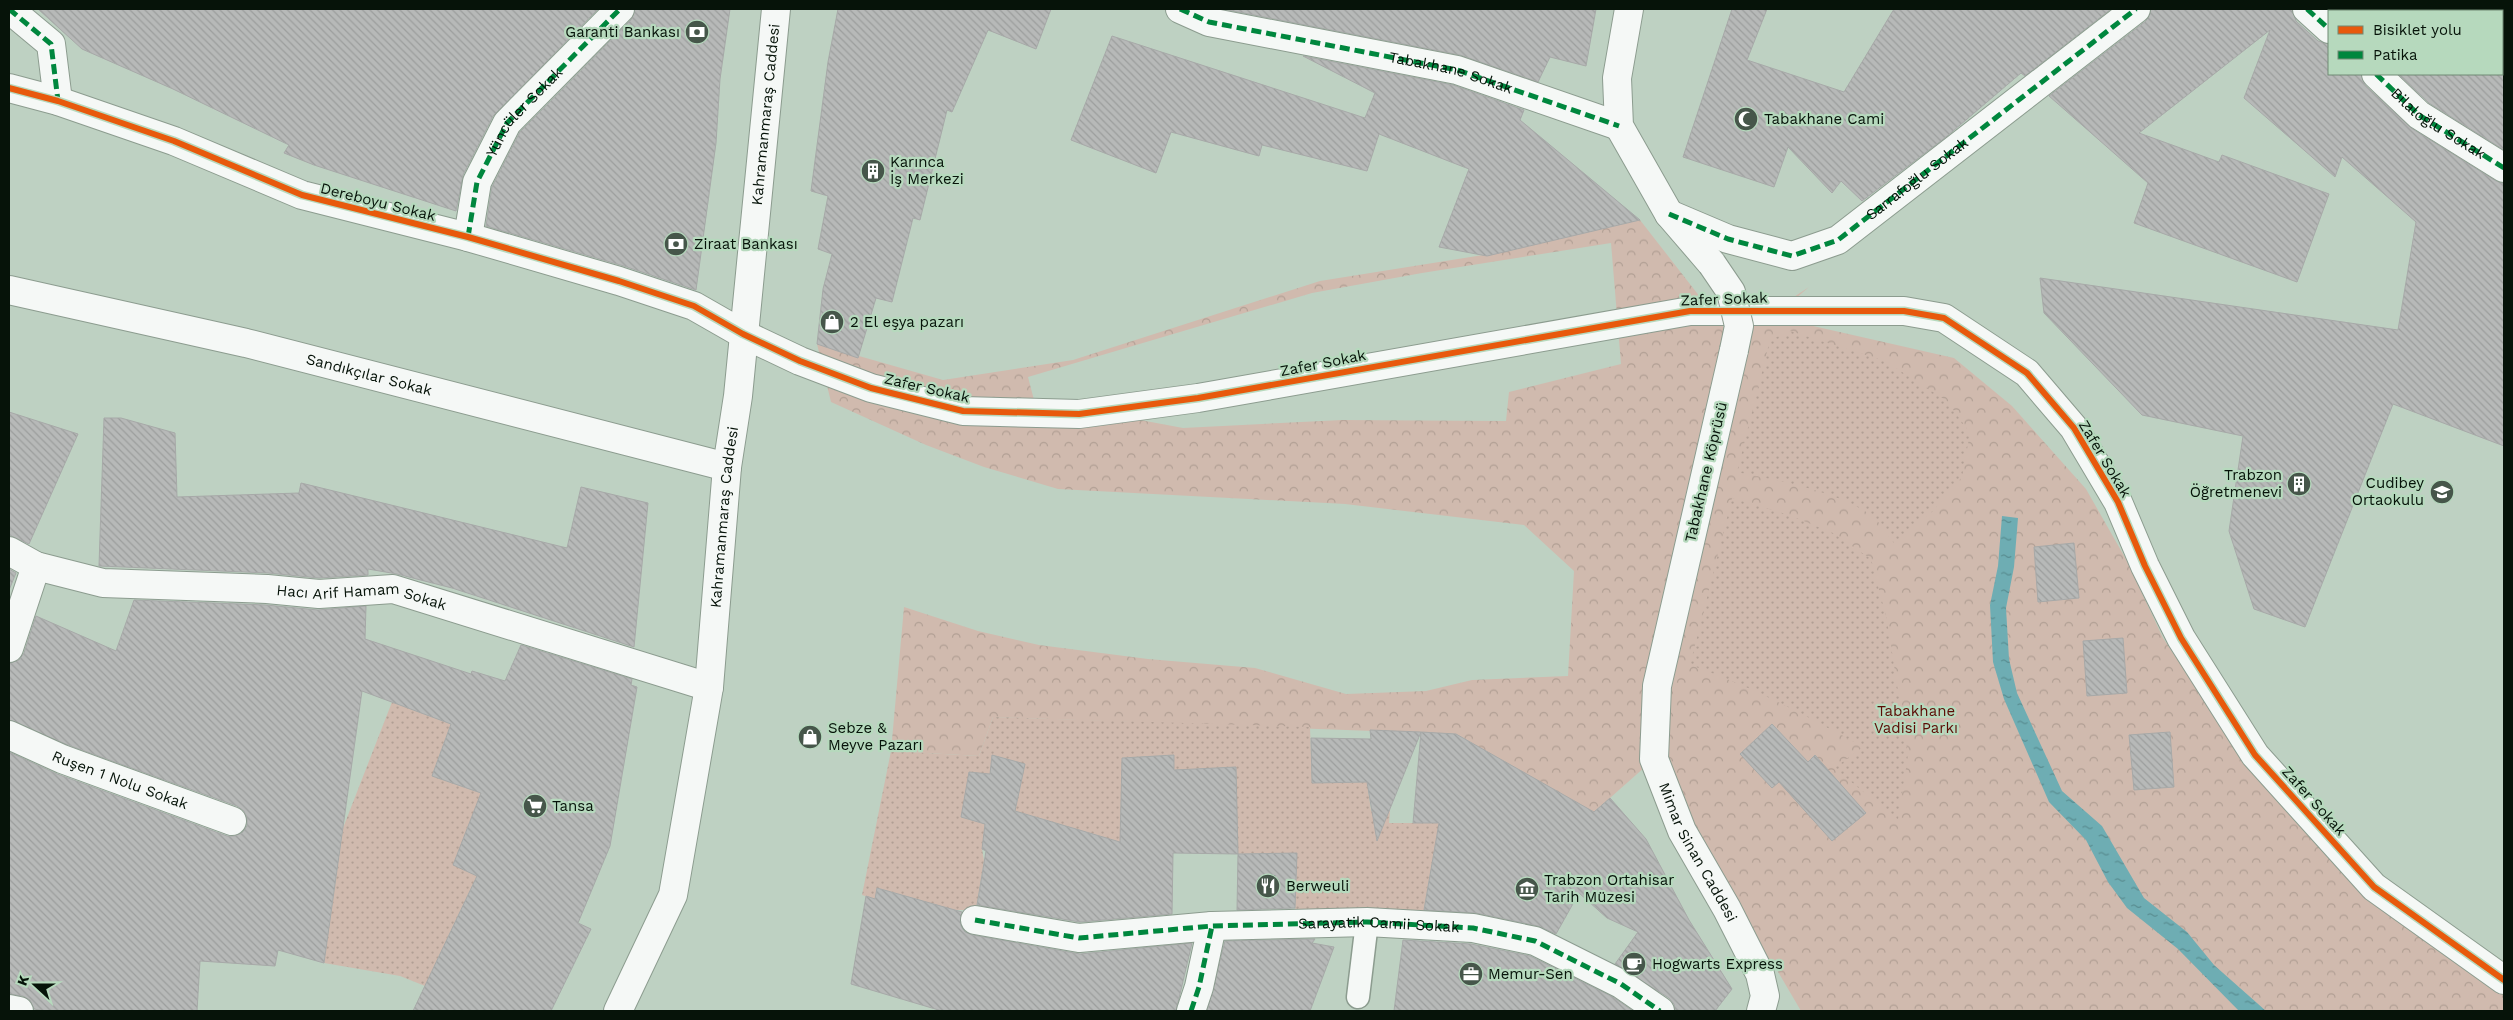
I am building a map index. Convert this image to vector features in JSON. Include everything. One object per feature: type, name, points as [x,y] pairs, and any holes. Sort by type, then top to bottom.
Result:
[{"type":"street","points":[[9,9],[52,44],[58,102]]},
{"type":"street","name":"Yüncüler Sokak","points":[[468,237],[477,182],[506,123],[620,9]]},
{"type":"street","name":"Kahramanmaraş Caddesi","points":[[618,1011],[673,895],[708,687],[727,467],[738,396],[776,9]]},
{"type":"street","name":"Tabakhane Sokak","points":[[1180,9],[1209,22],[1457,70],[1619,126]]},
{"type":"street","points":[[1629,9],[1617,78],[1619,126],[1669,214]]},
{"type":"street","name":"Sarrafoğlu Sokak","points":[[1669,214],[1728,239],[1792,256],[1838,240],[2136,9]]},
{"type":"street","points":[[2307,9],[2328,29]]},
{"type":"street","name":"Bilaloğlu Sokak","points":[[2377,75],[2419,115],[2504,168]]},
{"type":"street","name":"Dereboyu Sokak","points":[[9,88],[58,102],[174,141],[302,195],[468,237],[619,281],[694,306],[743,334]]},
{"type":"street","name":"Tabakhane Köprüsü","points":[[1657,686],[1739,326],[1731,292],[1706,257],[1669,214]]},
{"type":"street","name":"Sandıkçılar Sokak","points":[[9,290],[246,343],[727,467]]},
{"type":"street","name":"Zafer Sokak","points":[[743,334],[800,361],[871,388],[963,412],[1079,414],[1198,398],[1690,311],[1904,311],[1944,318],[2027,373],[2074,428],[2118,502],[2145,566],[2181,638],[2255,755],[2374,887],[2504,980]]},
{"type":"street","name":"Hacı Arif Hamam Sokak","points":[[9,551],[36,566],[103,583],[266,589],[319,594],[393,589],[708,687]]},
{"type":"street","points":[[9,648],[36,566]]},
{"type":"street","name":"Mimar Sinan Caddesi","points":[[1657,686],[1654,759],[1682,831],[1727,909],[1760,974],[1765,996],[1761,1011]]},
{"type":"street","name":"Ruşen 1 Nolu Sokak","points":[[9,735],[62,759],[232,821]]},
{"type":"street","name":"Sarayatik Camii Sokak","points":[[975,920],[1079,938],[1212,926],[1367,922],[1473,928],[1535,941],[1621,984],[1660,1011]]},
{"type":"street","points":[[1192,1011],[1212,926]]},
{"type":"street","points":[[9,1009],[19,1011]]},
{"type":"lane","points":[[1358,997],[1367,922]]},
{"type":"green space","name":"Tabakhane Vadisi Parkı","points":[[1640,220],[1732,338],[1809,287],[1774,317],[1954,358],[2012,406],[2086,489],[2127,561],[2163,638],[2244,759],[2504,989],[2504,1011],[1801,1011],[1777,970],[1727,909],[1654,759],[1593,813],[1456,734],[993,717],[979,756],[891,751],[904,607],[978,631],[1039,645],[1148,659],[1255,668],[1346,694],[1426,691],[1472,680],[1568,676],[1574,571],[1524,525],[1345,504],[1058,489],[984,467],[926,445],[831,402],[817,344],[943,380],[1073,360],[1320,281],[1483,255]],"holes":[[[1611,243],[1621,364],[1509,392],[1506,421],[1342,420],[1183,428],[1034,400],[1028,377],[1312,293],[1422,273]]]},
{"type":"green space","points":[[1790,331],[1885,361],[1947,401],[1970,433],[1962,477],[1933,511],[1894,543],[1872,516],[1858,507],[1808,488],[1737,472],[1770,340]]},
{"type":"green space","points":[[1732,498],[1789,515],[1833,533],[1871,559],[1887,620],[1908,755],[1898,820],[1834,768],[1863,747],[1757,692],[1690,665]]},
{"type":"green space","points":[[392,702],[451,724],[432,776],[499,799],[454,864],[477,876],[425,986],[400,976],[324,963],[343,828]]},
{"type":"green space","points":[[993,717],[1310,727],[1312,783],[1369,782],[1371,811],[1390,811],[1389,823],[1418,823],[1418,810],[1479,831],[1434,852],[1423,915],[1295,913],[1297,853],[1238,854],[1236,767],[1174,770],[1174,755],[1122,758],[1121,888],[1079,830],[1015,811],[1025,764],[992,756],[990,774],[961,817],[985,824],[982,849],[984,861],[976,910],[936,910],[923,901],[877,888],[875,899],[862,895],[891,751],[979,756]]},
{"type":"water","points":[[2002,516],[2018,518],[2014,567],[2006,608],[2009,659],[2017,693],[2062,791],[2102,826],[2144,898],[2187,932],[2214,965],[2266,1011],[2239,1011],[2178,949],[2127,908],[2108,882],[2086,840],[2049,802],[2004,699],[1993,662],[1990,605],[1998,566]]},
{"type":"building","points":[[38,9],[598,9],[493,116],[463,175],[456,211],[314,165],[284,153],[289,145],[173,89],[82,49]]},
{"type":"building","points":[[635,9],[730,9],[720,79],[716,143],[696,290],[624,266],[486,226],[492,187],[520,132],[631,20]]},
{"type":"building","points":[[838,9],[1051,9],[1036,49],[988,30],[952,112],[947,110],[920,220],[913,218],[892,302],[876,298],[858,358],[817,344],[823,289],[832,254],[818,249],[828,196],[811,191],[828,62]]},
{"type":"building","points":[[1223,9],[1596,9],[1586,66],[1550,57],[1538,82],[1460,55]]},
{"type":"building","points":[[1732,9],[1767,9],[1747,60],[1844,92],[1894,9],[2111,9],[2025,76],[2021,73],[1946,137],[1862,201],[1841,181],[1832,193],[1788,147],[1774,187],[1683,157]]},
{"type":"building","points":[[2151,9],[2292,9],[2296,21],[2318,41],[2328,44],[2328,75],[2361,75],[2365,85],[2411,128],[2496,181],[2504,184],[2504,446],[2393,404],[2305,627],[2254,609],[2229,531],[2243,436],[2142,415],[2044,313],[2040,278],[2398,330],[2416,222],[2342,157],[2335,177],[2244,98],[2270,30],[2139,133],[2219,162],[2222,155],[2329,194],[2297,282],[2134,223],[2148,183],[2049,96],[2146,21]]},
{"type":"building","points":[[1112,36],[1365,118],[1375,93],[1303,56],[1453,85],[1524,110],[1520,120],[1640,220],[1487,256],[1439,247],[1469,169],[1379,134],[1367,171],[1262,145],[1259,156],[1171,132],[1156,173],[1071,140]]},
{"type":"building","points":[[2504,74],[2504,150],[2429,103],[2399,75]]},
{"type":"building","points":[[9,412],[78,434],[29,544],[9,535]]},
{"type":"building","points":[[104,418],[121,418],[175,433],[177,497],[299,493],[301,483],[567,548],[581,487],[648,503],[634,647],[452,588],[397,574],[368,569],[368,575],[319,578],[268,573],[99,566]]},
{"type":"building","points":[[2074,543],[2079,598],[2038,602],[2034,547]]},
{"type":"building","points":[[9,569],[16,573],[9,590]]},
{"type":"building","points":[[134,600],[266,605],[318,610],[366,606],[365,639],[471,674],[472,671],[505,681],[521,645],[632,679],[631,685],[637,687],[610,846],[578,923],[591,929],[551,1011],[413,1011],[477,876],[453,865],[481,793],[432,776],[451,724],[362,691],[324,963],[278,950],[275,966],[200,961],[197,1011],[45,1011],[34,1009],[30,1000],[23,996],[9,994],[9,752],[57,774],[227,836],[242,833],[247,826],[244,811],[237,806],[68,745],[9,720],[9,663],[19,660],[24,653],[36,616],[116,651]]},
{"type":"building","points":[[2123,638],[2127,693],[2087,696],[2083,641]]},
{"type":"building","points":[[1772,724],[1808,762],[1815,755],[1866,813],[1832,841],[1779,782],[1772,788],[1740,754]]},
{"type":"building","points":[[1370,730],[1421,732],[1377,841],[1367,782],[1312,783],[1311,738],[1371,739]]},
{"type":"building","points":[[1421,732],[1456,734],[1594,812],[1610,798],[1646,839],[1689,920],[1732,989],[1715,1011],[1675,1011],[1674,1004],[1669,998],[1615,964],[1638,932],[1607,918],[1579,893],[1556,934],[1538,926],[1476,913],[1424,910],[1439,823],[1413,823]]},
{"type":"building","points":[[2170,732],[2174,787],[2134,790],[2129,735]]},
{"type":"building","points":[[992,755],[1025,764],[1015,811],[1120,842],[1122,758],[1174,755],[1174,770],[1236,767],[1238,854],[1173,853],[1172,914],[1080,922],[977,905],[986,851],[982,849],[985,824],[961,817],[969,772],[990,774]]},
{"type":"building","points":[[1297,853],[1295,908],[1237,910],[1238,854]]},
{"type":"building","points":[[877,888],[962,912],[961,926],[965,932],[972,935],[1080,954],[1192,943],[1176,1011],[942,1011],[851,984],[866,896],[875,899]]},
{"type":"building","points":[[1315,939],[1312,943],[1334,947],[1310,1011],[1207,1011],[1225,941]]},
{"type":"building","points":[[1403,940],[1471,944],[1530,956],[1613,997],[1633,1011],[1394,1011]]},
{"type":"marked path","points":[[9,9],[51,44],[58,101]]},
{"type":"marked path","points":[[468,237],[477,182],[507,123],[620,9]]},
{"type":"marked path","points":[[1180,9],[1209,22],[1457,70],[1619,126]]},
{"type":"marked path","points":[[1669,214],[1728,239],[1792,256],[1838,240],[2136,9]]},
{"type":"marked path","points":[[2307,9],[2328,28]]},
{"type":"marked path","points":[[2377,75],[2419,115],[2504,168]]},
{"type":"marked path","points":[[975,920],[1079,938],[1212,926],[1367,922],[1473,928],[1535,941],[1621,984],[1660,1011]]},
{"type":"marked path","points":[[1191,1011],[1199,987],[1212,926]]},
{"type":"cycle path","points":[[9,88],[58,101],[174,141],[302,195],[468,237],[619,281],[694,306],[743,334],[800,361],[871,388],[963,411],[1079,414],[1198,398],[1690,311],[1904,311],[1944,318],[2027,373],[2074,428],[2118,502],[2145,566],[2181,638],[2255,755],[2374,887],[2504,980]]},
{"type":"place","name":"Garanti Bankası","points":[[697,32]]},
{"type":"place","name":"Tabakhane Cami","points":[[1746,119]]},
{"type":"place","name":"Karınca İş Merkezi","points":[[873,171]]},
{"type":"place","name":"Ziraat Bankası","points":[[676,244]]},
{"type":"place","name":"2 El eşya pazarı","points":[[832,322]]},
{"type":"place","name":"Trabzon Öğretmenevi","points":[[2299,484]]},
{"type":"place","name":"Cudibey Ortaokulu","points":[[2442,492]]},
{"type":"place","name":"Sebze & Meyve Pazarı","points":[[810,737]]},
{"type":"place","name":"Tansa","points":[[535,806]]},
{"type":"place","name":"Berweuli","points":[[1268,886]]},
{"type":"place","name":"Trabzon Ortahisar Tarih Müzesi","points":[[1527,889]]},
{"type":"place","name":"Hogwarts Express","points":[[1634,964]]},
{"type":"place","name":"Memur-Sen","points":[[1471,974]]}]
